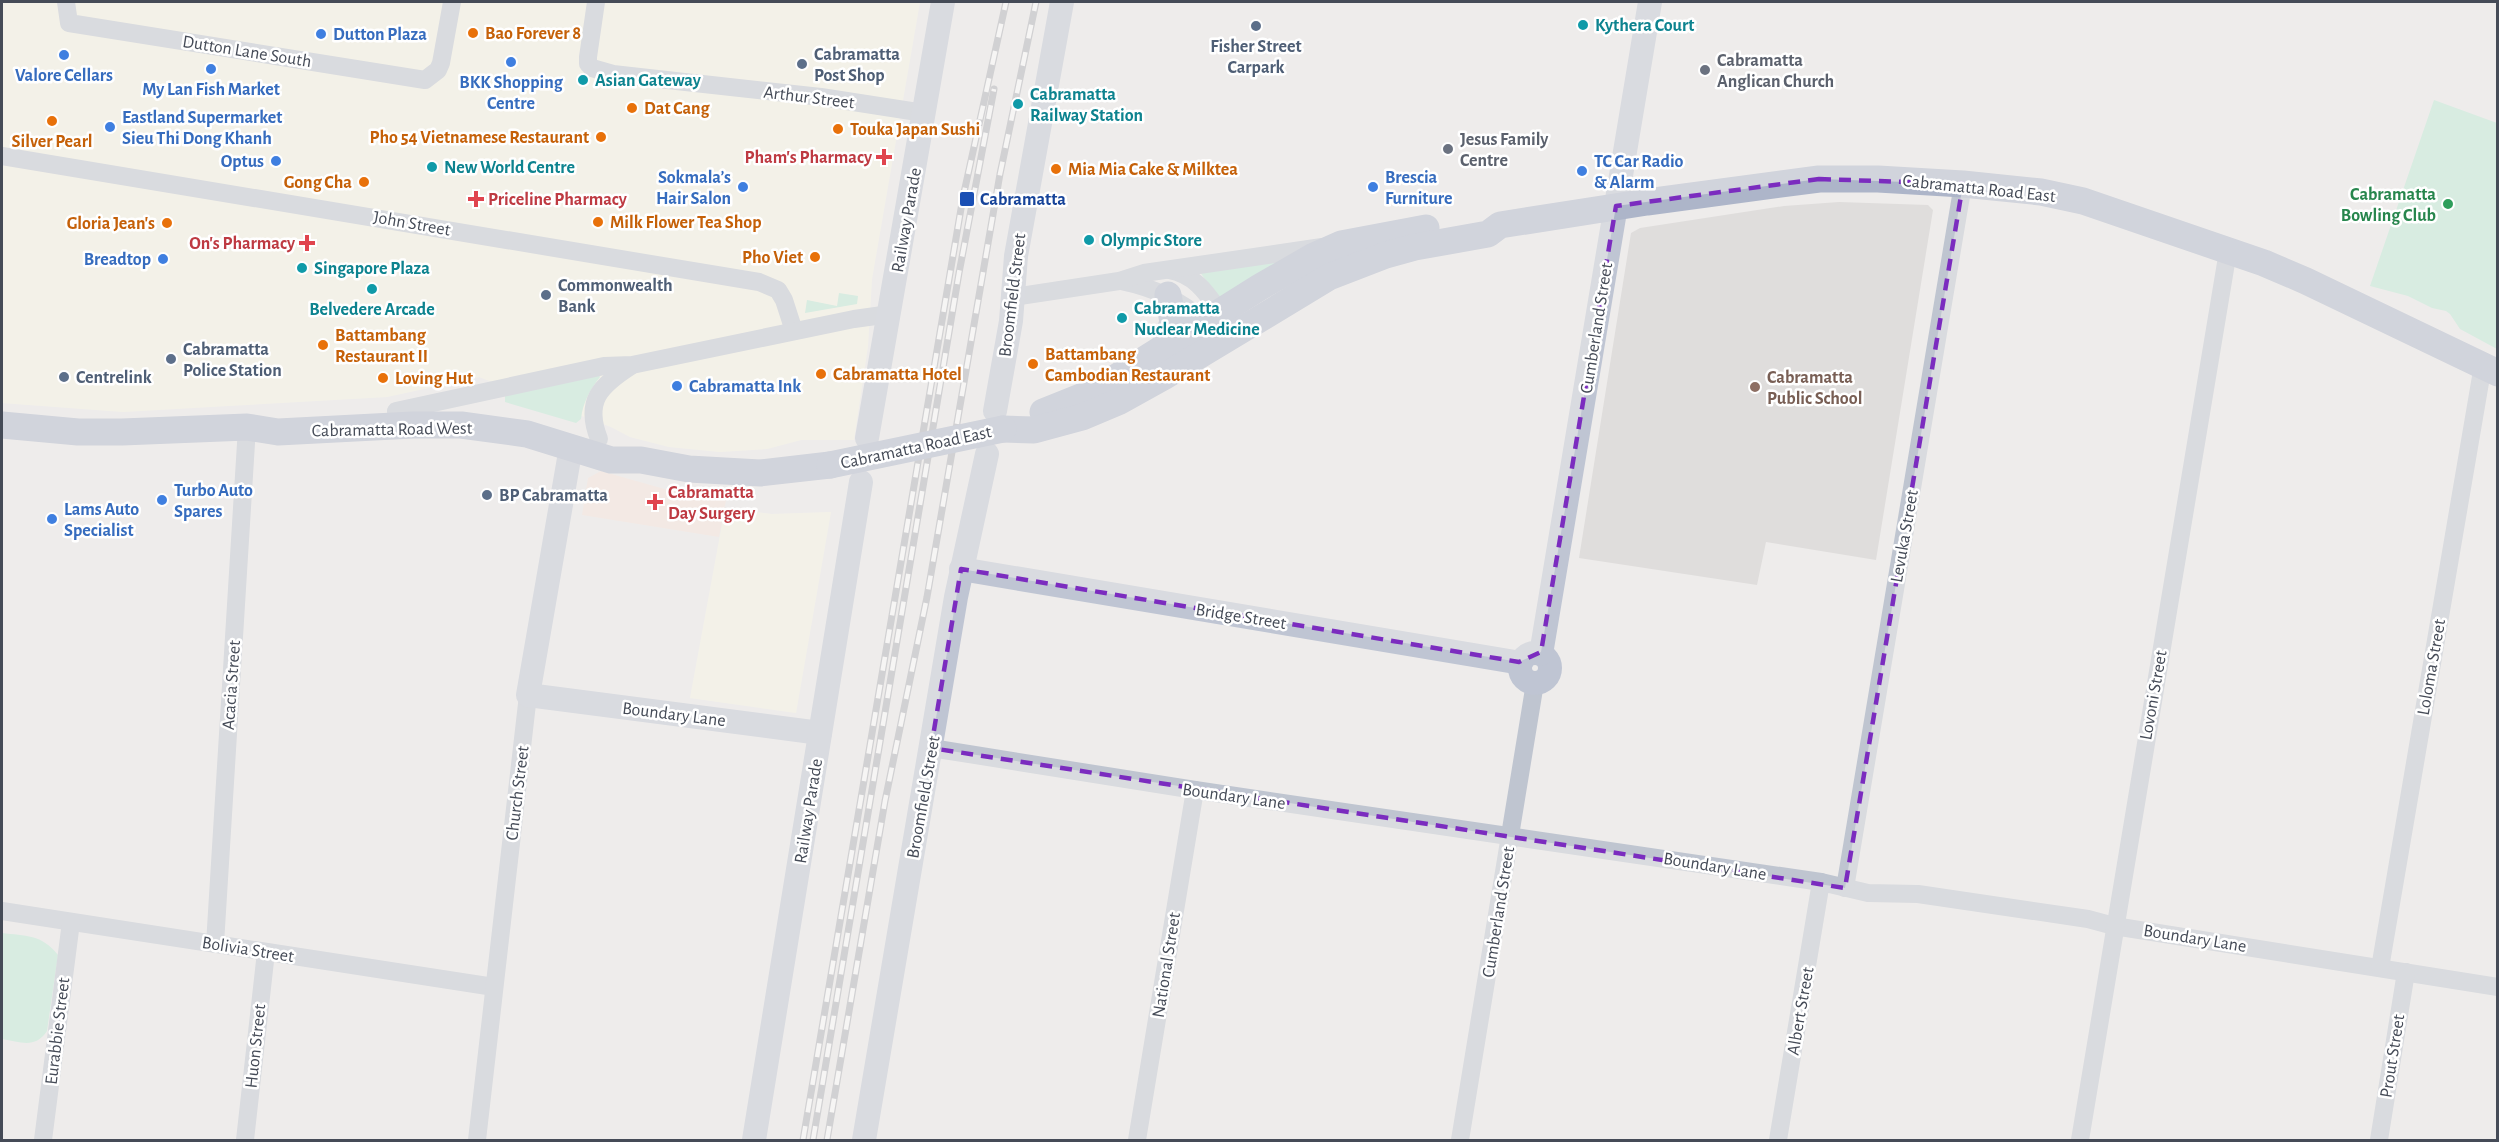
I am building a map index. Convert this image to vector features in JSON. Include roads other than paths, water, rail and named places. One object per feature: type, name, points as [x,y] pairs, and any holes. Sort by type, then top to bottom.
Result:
[{"type":"main road","name":"Cabramatta Road East","points":[[1033,423],[1060,406],[1093,392],[1164,347],[1219,327],[1349,268],[1415,247],[1488,234],[1500,225],[1616,206],[1819,179],[1878,178],[1963,184],[2041,192],[2083,201],[2228,251],[2306,281],[2490,369]]},
{"type":"main road","name":"Cabramatta Road East","points":[[830,465],[999,420],[1033,423],[1082,417],[1120,401],[1219,327],[1280,275],[1341,244],[1485,218],[1500,225]]},
{"type":"main road","points":[[1164,347],[1173,322],[1168,282]]},
{"type":"main road","name":"Cabramatta Road West","points":[[247,427],[274,418],[445,408],[484,410],[525,418],[599,439],[614,444],[641,460]]},
{"type":"main road","name":"Cabramatta Road West","points":[[2,425],[111,432],[247,427],[278,432],[413,425],[470,425],[527,434],[611,460],[641,460],[689,470],[760,473],[830,465]]},
{"type":"street","name":"Dutton Lane South","points":[[66,2],[69,23],[425,80],[438,70],[441,63],[452,2]]},
{"type":"street","name":"Arthur Street","points":[[596,2],[588,64],[592,68],[613,74],[821,97],[924,113]]},
{"type":"street","name":"Railway Parade","points":[[867,438],[943,2]]},
{"type":"street","name":"Broomfield Street","points":[[999,420],[1014,297],[1016,256],[1062,2]]},
{"type":"street","name":"Cumberland Street","points":[[1531,658],[1616,206],[1650,2]]},
{"type":"street","name":"John Street","points":[[2,156],[759,282],[778,290],[784,300],[794,331]]},
{"type":"street","name":"Levuka Street","points":[[1845,888],[1963,184]]},
{"type":"street","name":"Cabramatta Road East","points":[[1119,281],[1149,287],[1341,244]]},
{"type":"street","name":"Lovoni Street","points":[[2080,1140],[2228,251]]},
{"type":"street","name":"Cabramatta Road East","points":[[1168,282],[1182,272],[1193,279],[1205,291],[1219,327]]},
{"type":"street","name":"Cabramatta Road East","points":[[1014,297],[1119,281],[1144,273],[1168,282],[1219,327]]},
{"type":"street","name":"Cabramatta Road West","points":[[396,411],[604,366],[632,365],[854,319],[890,314]]},
{"type":"street","name":"Cabramatta Road West","points":[[599,439],[592,418],[597,396],[609,380],[632,365]]},
{"type":"street","name":"Loloma Street","points":[[2380,968],[2490,369]]},
{"type":"street","name":"Acacia Street","points":[[214,944],[247,427]]},
{"type":"street","name":"Church Street","points":[[477,1140],[528,695],[571,447]]},
{"type":"street","name":"Broomfield Street","points":[[864,1140],[962,569],[987,454]]},
{"type":"street","name":"Railway Parade","points":[[754,1140],[861,482]]},
{"type":"street","name":"Bridge Street","points":[[962,569],[1531,658]]},
{"type":"street","points":[[1531,658],[1522,676],[1535,683]]},
{"type":"street","name":"Cumberland Street","points":[[1460,1140],[1535,683]]},
{"type":"street","name":"Boundary Lane","points":[[528,695],[820,733]]},
{"type":"street","name":"Boundary Lane","points":[[931,748],[1195,790],[1821,882],[1868,893],[1918,894],[2088,919],[2114,926],[2498,987]]},
{"type":"street","name":"National Street","points":[[1137,1140],[1195,790]]},
{"type":"street","name":"Albert Street","points":[[1778,1140],[1821,882]]},
{"type":"street","name":"Bolivia Street","points":[[2,911],[494,987]]},
{"type":"street","name":"Eurabbie Street","points":[[43,1140],[71,922]]},
{"type":"street","name":"Huon Street","points":[[245,1140],[266,952]]},
{"type":"street","name":"Prout Street","points":[[2379,1140],[2406,972]]},
{"type":"railway","points":[[803,1140],[963,197],[1006,2]]},
{"type":"railway","points":[[827,1140],[885,801],[927,597],[1000,174],[1036,2]]},
{"type":"railway","points":[[813,1140],[959,273],[994,89]]},
{"type":"place","name":"Kythera Court","points":[[1583,25]]},
{"type":"place","name":"Fisher Street Carpark","points":[[1256,26]]},
{"type":"place","name":"Bao Forever 8","points":[[473,33]]},
{"type":"place","name":"Dutton Plaza","points":[[321,34]]},
{"type":"place","name":"Valore Cellars","points":[[64,55]]},
{"type":"place","name":"BKK Shopping Centre","points":[[511,62]]},
{"type":"place","name":"Cabramatta Post Shop","points":[[802,64]]},
{"type":"place","name":"My Lan Fish Market","points":[[211,69]]},
{"type":"place","name":"Cabramatta Anglican Church","points":[[1705,70]]},
{"type":"place","name":"Asian Gateway","points":[[583,80]]},
{"type":"place","name":"Cabramatta Railway Station","points":[[1018,104]]},
{"type":"place","name":"Dat Cang","points":[[632,108]]},
{"type":"place","name":"Silver Pearl","points":[[52,121]]},
{"type":"place","name":"Eastland Supermarket Sieu Thi Dong Khanh","points":[[110,127]]},
{"type":"place","name":"Touka Japan Sushi","points":[[838,129]]},
{"type":"place","name":"Pho 54 Vietnamese Restaurant","points":[[601,137]]},
{"type":"place","name":"Jesus Family Centre","points":[[1448,149]]},
{"type":"place","name":"Pham's Pharmacy","points":[[884,157]]},
{"type":"place","name":"Optus","points":[[276,161]]},
{"type":"place","name":"New World Centre","points":[[432,167]]},
{"type":"place","name":"Mia Mia Cake & Milktea","points":[[1056,169]]},
{"type":"place","name":"TC Car Radio & Alarm","points":[[1582,171]]},
{"type":"place","name":"Gong Cha","points":[[364,182]]},
{"type":"place","name":"Sokmala’s Hair Salon","points":[[743,187]]},
{"type":"place","name":"Brescia Furniture","points":[[1373,187]]},
{"type":"place","name":"Priceline Pharmacy","points":[[476,199]]},
{"type":"place","name":"Cabramatta","points":[[967,199]]},
{"type":"place","name":"Cabramatta Bowling Club","points":[[2448,204]]},
{"type":"place","name":"Milk Flower Tea Shop","points":[[598,222]]},
{"type":"place","name":"Gloria Jean's","points":[[167,223]]},
{"type":"place","name":"Olympic Store","points":[[1089,240]]},
{"type":"place","name":"On's Pharmacy","points":[[307,243]]},
{"type":"place","name":"Pho Viet","points":[[815,257]]},
{"type":"place","name":"Breadtop","points":[[163,259]]},
{"type":"place","name":"Singapore Plaza","points":[[302,268]]},
{"type":"place","name":"Belvedere Arcade","points":[[372,289]]},
{"type":"place","name":"Commonwealth Bank","points":[[546,295]]},
{"type":"place","name":"Cabramatta Nuclear Medicine","points":[[1122,318]]},
{"type":"place","name":"Battambang Restaurant II","points":[[323,345]]},
{"type":"place","name":"Cabramatta Police Station","points":[[171,359]]},
{"type":"place","name":"Battambang Cambodian Restaurant","points":[[1033,364]]},
{"type":"place","name":"Cabramatta Hotel","points":[[821,374]]},
{"type":"place","name":"Centrelink","points":[[64,377]]},
{"type":"place","name":"Loving Hut","points":[[383,378]]},
{"type":"place","name":"Cabramatta Ink","points":[[677,386]]},
{"type":"place","name":"Cabramatta Public School","points":[[1755,387]]},
{"type":"place","name":"BP Cabramatta","points":[[487,495]]},
{"type":"place","name":"Turbo Auto Spares","points":[[162,500]]},
{"type":"place","name":"Cabramatta Day Surgery","points":[[655,502]]},
{"type":"place","name":"Lams Auto Specialist","points":[[52,519]]}]
